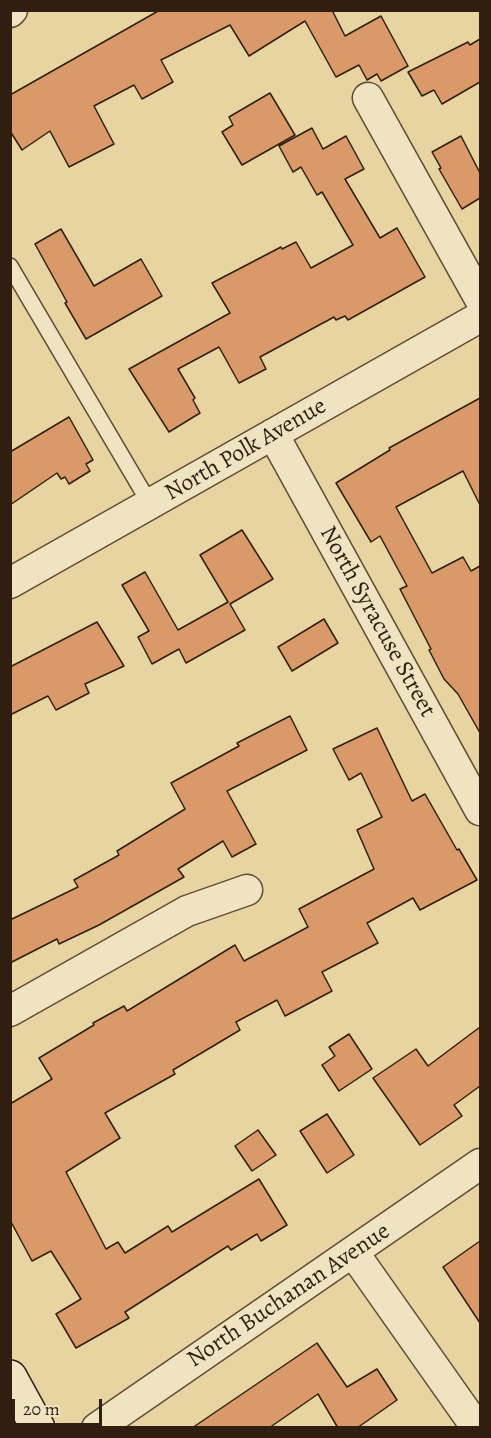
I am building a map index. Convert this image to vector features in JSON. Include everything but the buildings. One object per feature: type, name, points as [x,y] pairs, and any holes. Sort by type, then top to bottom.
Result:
[{"type":"main road","points":[[10,1377],[38,1428]]},
{"type":"street","points":[[368,98],[480,299]]},
{"type":"street","name":"North Polk Avenue","points":[[10,583],[480,317]]},
{"type":"street","name":"North Syracuse Street","points":[[273,434],[480,810]]},
{"type":"street","points":[[10,1011],[188,911],[247,890]]},
{"type":"street","name":"North Buchanan Avenue","points":[[97,1428],[480,1164]]},
{"type":"street","points":[[353,1252],[477,1428]]},
{"type":"lane","points":[[10,266],[150,504]]}]
